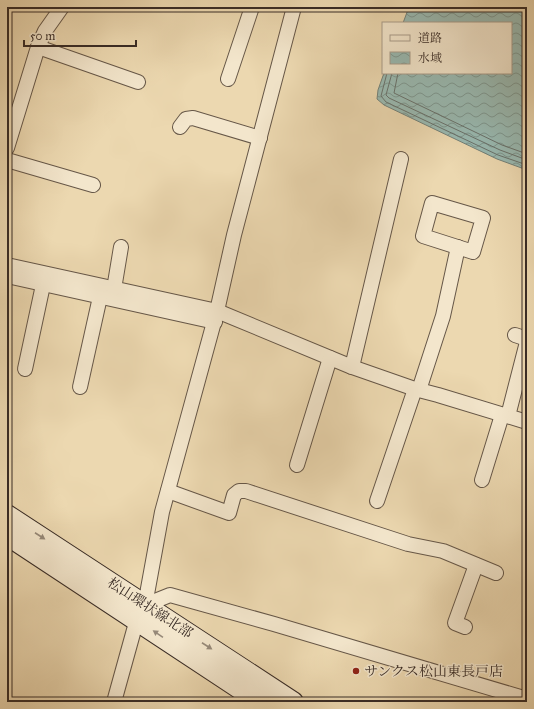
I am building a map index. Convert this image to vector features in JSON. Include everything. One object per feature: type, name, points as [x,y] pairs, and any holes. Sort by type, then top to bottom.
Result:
[{"type":"street","points":[[7,148],[38,47],[45,31],[62,7]]},
{"type":"street","points":[[228,79],[252,7]]},
{"type":"street","points":[[114,702],[141,612],[162,512],[216,317],[234,235],[294,7]]},
{"type":"street","points":[[38,47],[138,82]]},
{"type":"street","points":[[180,126],[186,119],[193,118],[260,138]]},
{"type":"street","points":[[352,367],[401,159]]},
{"type":"street","points":[[7,160],[93,185]]},
{"type":"street","points":[[114,289],[121,247]]},
{"type":"street","points":[[377,501],[443,316],[458,247]]},
{"type":"street","points":[[7,265],[114,289],[216,317],[417,390],[527,422]]},
{"type":"street","points":[[7,276],[100,297],[216,317]]},
{"type":"street","points":[[25,369],[43,285]]},
{"type":"street","points":[[80,387],[100,297]]},
{"type":"street","points":[[482,480],[505,415],[523,339]]},
{"type":"street","points":[[297,465],[330,358]]},
{"type":"street","points":[[168,492],[229,513],[234,495],[239,491],[246,491],[408,544],[443,551],[496,573]]},
{"type":"street","name":"松山環状線北部","points":[[7,515],[141,612],[260,702]]},
{"type":"street","name":"松山環状線北部","points":[[7,535],[141,612],[292,702]]},
{"type":"street","points":[[465,627],[455,622],[476,565]]},
{"type":"street","points":[[141,612],[170,595],[274,624],[527,700]]},
{"type":"water","points":[[409,7],[527,7],[527,170],[497,159],[384,105],[377,99],[378,90],[384,74],[512,74],[512,22],[403,22]]},
{"type":"place","name":"サンクス松山東長戸店","points":[[356,671]]}]
